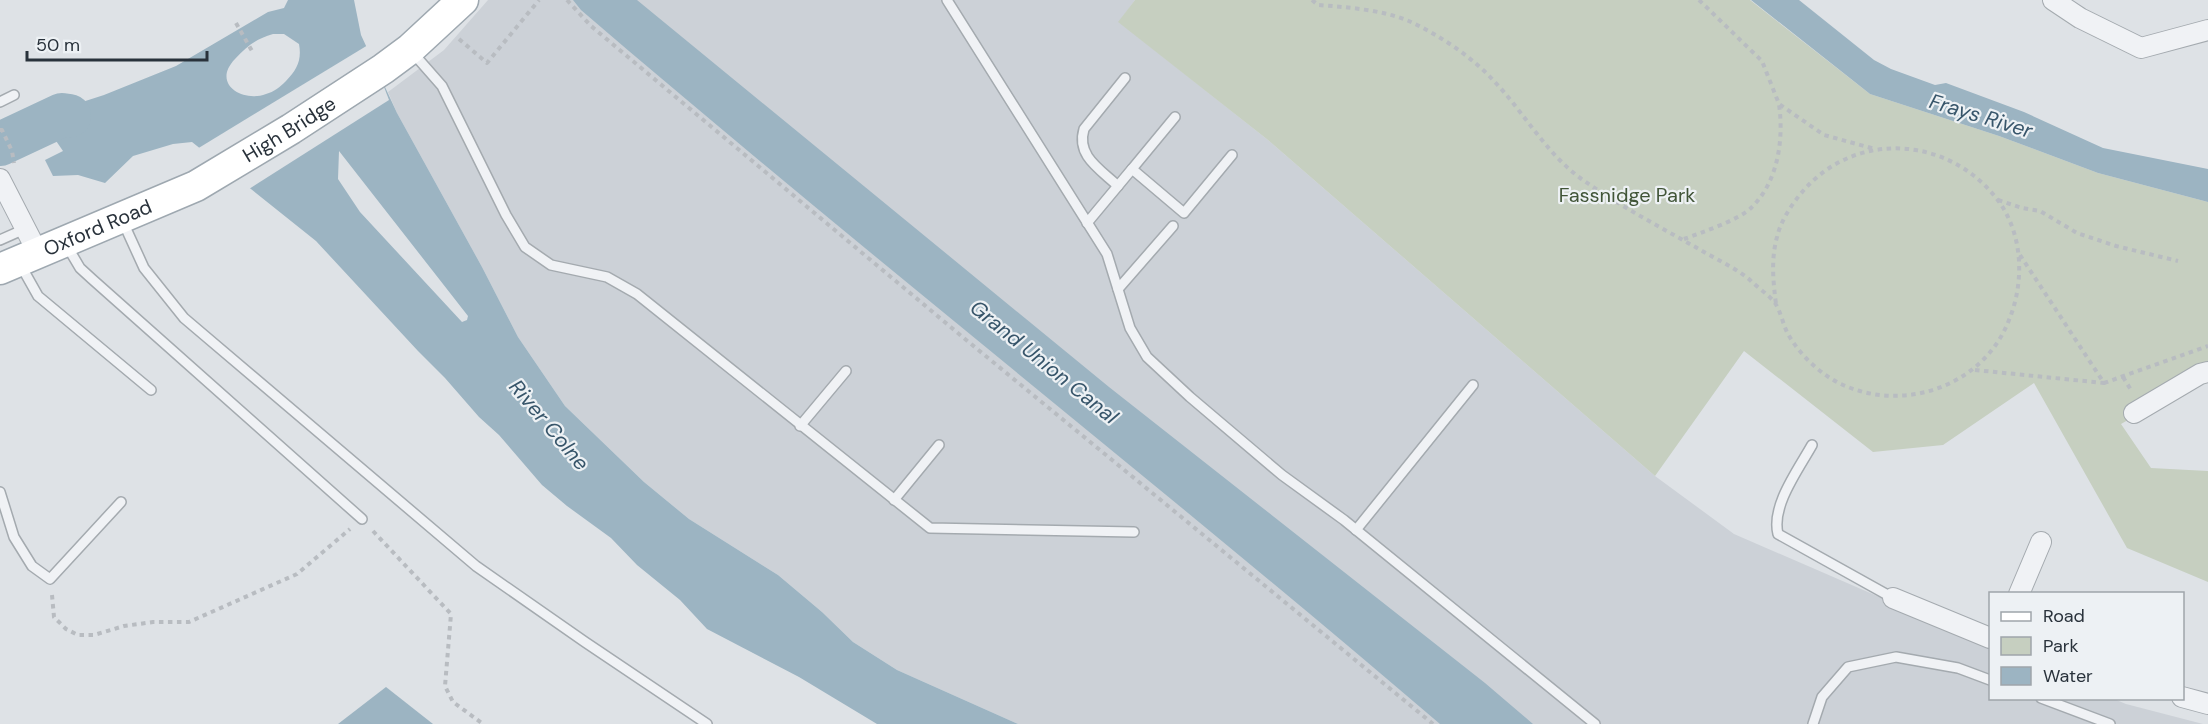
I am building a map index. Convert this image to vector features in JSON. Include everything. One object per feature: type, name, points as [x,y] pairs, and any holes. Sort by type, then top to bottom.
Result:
[{"type":"main road","points":[[410,49],[463,0]]},
{"type":"main road","name":"High Bridge","points":[[196,186],[291,129],[410,49]]},
{"type":"main road","name":"Oxford Road","points":[[25,249],[121,217],[196,186]]},
{"type":"street","points":[[2053,0],[2080,18],[2141,48],[2208,30]]},
{"type":"street","points":[[0,180],[25,249]]},
{"type":"street","points":[[2134,413],[2200,374],[2208,372]]},
{"type":"street","points":[[2020,592],[2041,542]]},
{"type":"street","points":[[1893,598],[1989,638]]},
{"type":"street","points":[[2184,698],[2208,704]]},
{"type":"lane","points":[[947,0],[1107,254],[1130,328],[1147,357],[1190,397],[1282,475],[1356,530],[1595,724]]},
{"type":"lane","points":[[410,49],[442,86],[506,215],[525,247],[551,265],[607,277],[637,294],[930,528],[1134,532]]},
{"type":"lane","points":[[1118,186],[1087,158],[1082,149],[1081,139],[1084,129],[1125,78]]},
{"type":"lane","points":[[0,102],[14,95]]},
{"type":"lane","points":[[1087,223],[1175,117]]},
{"type":"lane","points":[[1132,169],[1184,213],[1232,155]]},
{"type":"lane","points":[[121,217],[144,268],[184,318],[476,566],[707,724]]},
{"type":"lane","points":[[1118,289],[1173,226]]},
{"type":"lane","points":[[25,249],[39,296],[151,390]]},
{"type":"lane","points":[[25,249],[80,268],[362,519]]},
{"type":"lane","points":[[800,426],[846,371]]},
{"type":"lane","points":[[1356,530],[1473,385]]},
{"type":"lane","points":[[894,500],[939,445]]},
{"type":"lane","points":[[1812,445],[1781,502],[1776,518],[1779,534],[1893,598]]},
{"type":"lane","points":[[0,492],[14,537],[32,566],[50,579],[121,502]]},
{"type":"lane","points":[[1813,724],[1822,697],[1848,667],[1896,657],[1958,668],[1989,680]]},
{"type":"lane","points":[[2044,700],[2110,724]]},
{"type":"path","points":[[440,23],[487,63],[539,0]]},
{"type":"path","points":[[567,0],[591,26],[779,185],[1433,724]]},
{"type":"path","points":[[1312,0],[1318,5],[1368,11],[1409,21],[1469,57],[1494,81],[1535,134],[1580,178],[1745,276],[1776,304]]},
{"type":"path","points":[[1683,240],[1750,209],[1772,180],[1779,148],[1781,117],[1779,104],[1762,61],[1699,0]]},
{"type":"path","points":[[236,23],[252,51]]},
{"type":"path","points":[[1779,104],[1824,135],[1875,149]]},
{"type":"path","points":[[1,130],[12,151]]},
{"type":"path","points":[[1910,148],[1944,157],[1973,174],[1998,200],[2012,225],[2020,255],[2018,297],[2002,337],[1974,370],[1944,388],[1910,396],[1874,395],[1840,384],[1811,364],[1789,336],[1776,304],[1772,270],[1777,236],[1791,204],[1814,178],[1842,160],[1875,149],[1910,148]]},
{"type":"path","points":[[1998,200],[2040,211],[2077,233],[2116,246],[2178,261]]},
{"type":"path","points":[[2020,255],[2104,383]]},
{"type":"path","points":[[1974,370],[2104,383],[2208,346]]},
{"type":"path","points":[[50,579],[54,617],[66,629],[78,635],[153,622],[189,622],[297,574],[362,519],[451,614],[445,686],[453,702],[483,724]]},
{"type":"shaded area","points":[[488,0],[1135,0],[1119,22],[1268,140],[1655,476],[1734,534],[1989,645],[1989,700],[2116,700],[2203,724],[1018,724],[897,670],[853,642],[778,575],[689,519],[644,482],[565,406],[518,337],[397,113],[388,92],[444,50]]},
{"type":"green space","name":"Fassnidge Park","points":[[1135,0],[1750,0],[1870,94],[1999,136],[2098,173],[2208,202],[2208,374],[2121,424],[2151,468],[2208,471],[2208,582],[2127,548],[2034,383],[1943,445],[1873,452],[1744,351],[1655,476],[1268,140],[1118,22]]},
{"type":"water","points":[[288,0],[354,0],[361,35],[397,113],[518,337],[565,406],[644,482],[689,519],[778,575],[853,642],[897,670],[1018,724],[877,724],[799,677],[707,629],[680,600],[637,565],[611,538],[542,485],[499,435],[479,417],[316,241],[192,142],[173,144],[133,156],[105,183],[78,175],[53,176],[45,160],[63,151],[52,135],[20,147],[9,125],[55,99],[76,104],[176,66],[268,12],[284,8]],"holes":[[[273,34],[284,34],[299,44],[299,60],[293,73],[279,87],[266,94],[248,96],[233,89],[226,76],[228,68],[244,50],[262,38]],[[339,151],[468,316],[467,320],[462,322],[360,212],[338,179]]]},
{"type":"water","name":"Grand Union Canal","points":[[573,0],[637,0],[1109,387],[1485,683],[1533,724],[1440,724],[688,101],[581,10]]},
{"type":"water","name":"Frays River","points":[[1751,0],[1799,0],[1874,60],[1891,69],[1935,85],[1946,83],[2024,112],[2103,148],[2208,169],[2208,202],[2098,173],[1999,136],[1870,94]]},
{"type":"water","points":[[386,687],[433,724],[338,724]]},
{"type":"pier","points":[[368,45],[389,100],[249,189],[197,149]]},
{"type":"waterway","name":"River Colne","points":[[0,144],[62,115],[69,116]]}]
